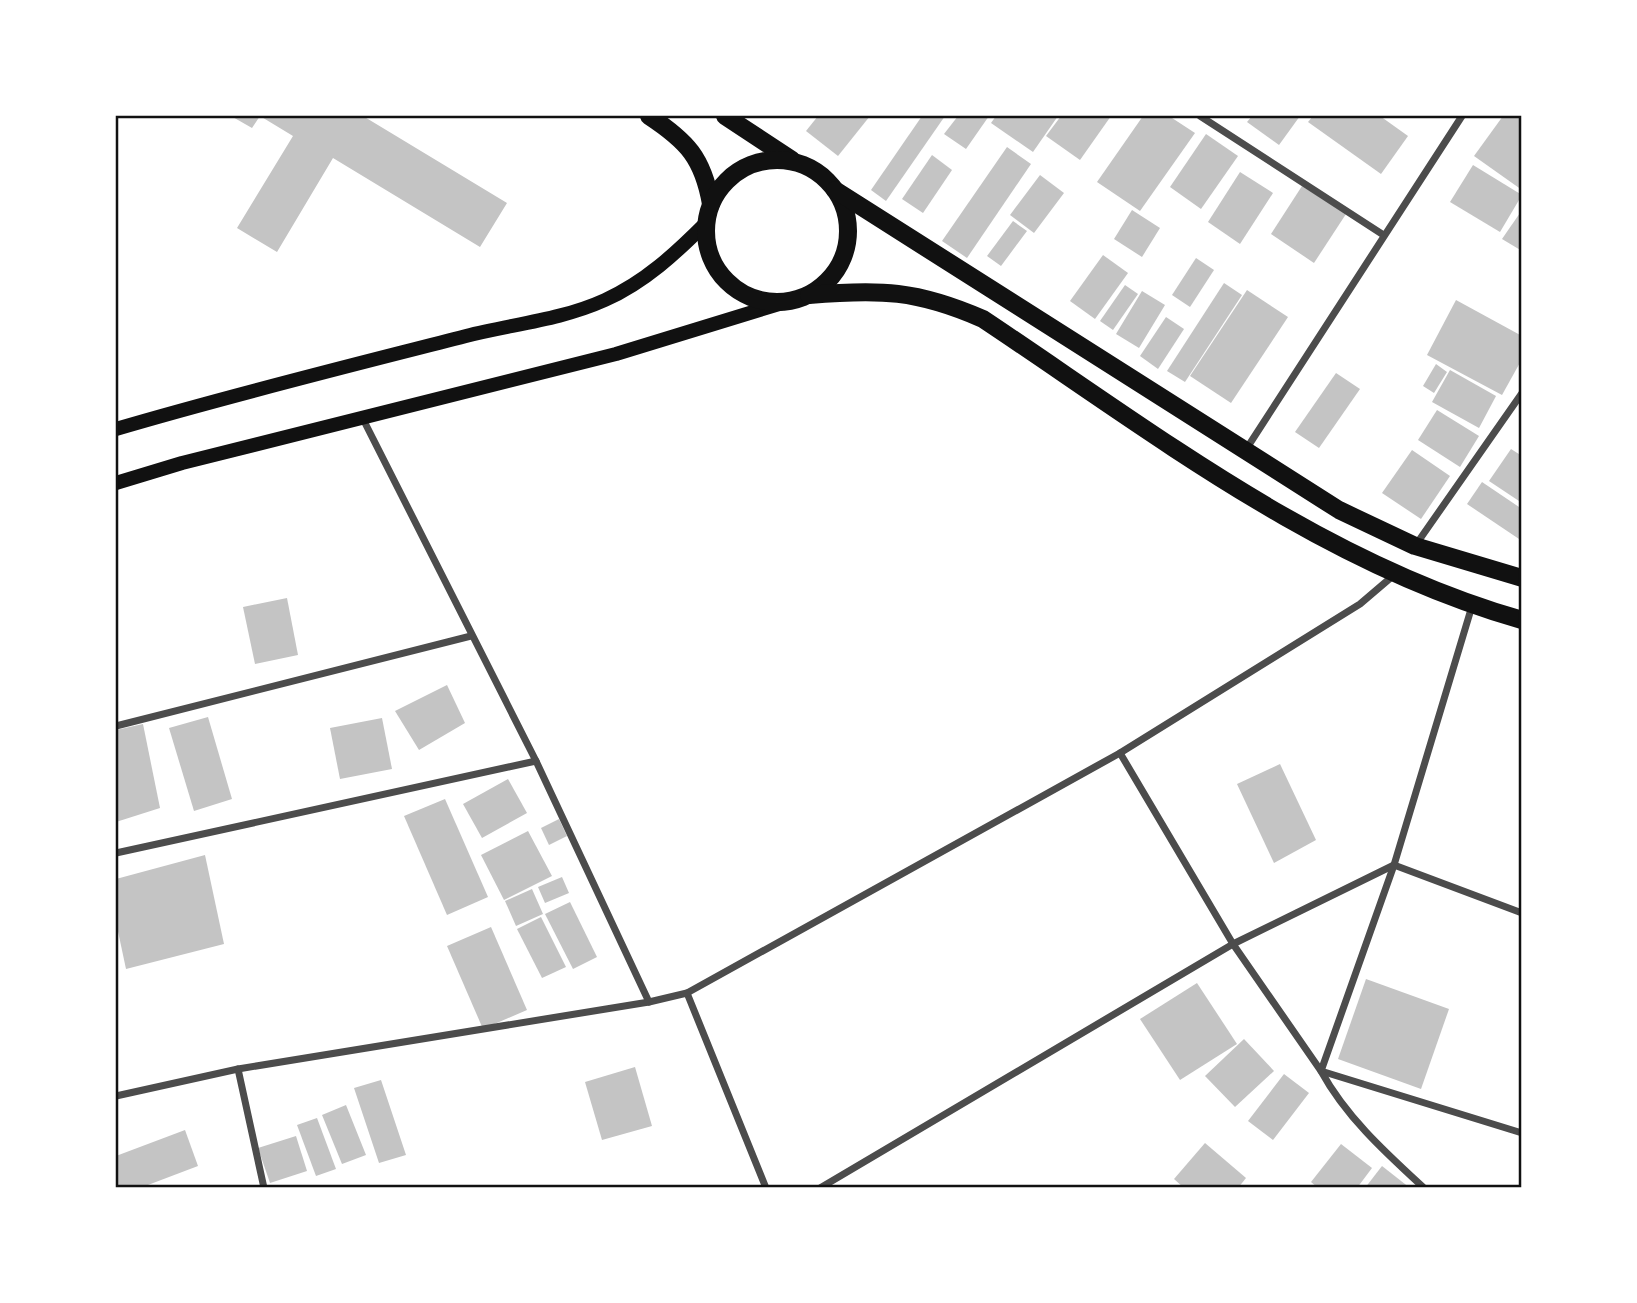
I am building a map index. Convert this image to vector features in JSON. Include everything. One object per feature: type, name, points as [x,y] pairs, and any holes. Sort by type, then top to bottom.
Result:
[{"type":"main road","points":[[649,116],[684,142],[699,160],[711,204]]},
{"type":"main road","points":[[725,116],[794,161],[824,177],[835,190],[846,212],[849,236],[843,260],[829,280],[809,295]]},
{"type":"main road","points":[[789,301],[767,302],[746,295],[728,282],[715,265],[707,244],[706,223],[711,204],[721,187],[735,173],[754,163],[774,159],[794,161]]},
{"type":"main road","points":[[835,190],[1339,510],[1415,546],[1521,578]]},
{"type":"main road","points":[[116,429],[464,336],[568,314],[607,299],[642,279],[670,259],[706,223]]},
{"type":"main road","points":[[116,483],[182,463],[616,354],[809,295],[900,291],[944,302],[983,319],[1225,480],[1328,543],[1394,575],[1472,606],[1521,620]]},
{"type":"street","points":[[1200,116],[1382,234]]},
{"type":"street","points":[[1244,451],[1382,234],[1462,116]]},
{"type":"street","points":[[1415,546],[1521,393]]},
{"type":"street","points":[[362,417],[536,761],[649,1002]]},
{"type":"street","points":[[116,1096],[238,1069],[649,1002],[687,993],[1120,753],[1360,604],[1394,575]]},
{"type":"street","points":[[1321,1071],[1394,865],[1472,606]]},
{"type":"street","points":[[116,726],[471,636]]},
{"type":"street","points":[[1120,753],[1233,944],[1329,1086],[1379,1147],[1424,1188]]},
{"type":"street","points":[[116,853],[536,761]]},
{"type":"street","points":[[820,1188],[1233,944],[1394,865],[1521,913]]},
{"type":"street","points":[[687,993],[766,1188]]},
{"type":"street","points":[[238,1069],[264,1188]]},
{"type":"street","points":[[1321,1071],[1521,1133]]},
{"type":"building","points":[[231,116],[260,116],[252,128]]},
{"type":"building","points":[[260,116],[363,116],[507,203],[480,247],[333,158],[277,252],[237,228],[293,136]]},
{"type":"building","points":[[818,116],[870,116],[838,156],[806,131]]},
{"type":"building","points":[[922,116],[945,116],[886,201],[871,190]]},
{"type":"building","points":[[958,116],[989,116],[966,149],[944,134]]},
{"type":"building","points":[[996,116],[1058,116],[1033,152],[991,123]]},
{"type":"building","points":[[1061,116],[1111,116],[1080,160],[1046,136]]},
{"type":"building","points":[[1143,116],[1169,116],[1195,133],[1140,211],[1097,182]]},
{"type":"building","points":[[1252,116],[1300,116],[1279,145],[1247,122]]},
{"type":"building","points":[[1313,116],[1380,116],[1408,136],[1381,174],[1308,122]]},
{"type":"building","points":[[1503,116],[1522,116],[1522,190],[1474,156]]},
{"type":"building","points":[[1206,134],[1238,156],[1201,209],[1170,187]]},
{"type":"building","points":[[1007,147],[1031,164],[967,258],[942,241]]},
{"type":"building","points":[[932,155],[952,170],[923,213],[902,199]]},
{"type":"building","points":[[1473,165],[1522,195],[1500,232],[1450,202]]},
{"type":"building","points":[[1240,172],[1273,193],[1240,244],[1208,222]]},
{"type":"building","points":[[1040,175],[1064,193],[1034,233],[1010,215]]},
{"type":"building","points":[[1302,186],[1346,214],[1314,263],[1271,234]]},
{"type":"building","points":[[1132,210],[1160,228],[1142,257],[1114,239]]},
{"type":"building","points":[[1522,210],[1522,251],[1502,239]]},
{"type":"building","points":[[1013,221],[1027,231],[1001,266],[987,256]]},
{"type":"building","points":[[1103,255],[1128,273],[1095,319],[1070,301]]},
{"type":"building","points":[[1196,258],[1214,270],[1190,307],[1172,295]]},
{"type":"building","points":[[1224,283],[1242,295],[1185,382],[1167,371]]},
{"type":"building","points":[[1125,285],[1138,294],[1113,330],[1100,321]]},
{"type":"building","points":[[1247,290],[1288,317],[1231,403],[1190,376]]},
{"type":"building","points":[[1142,291],[1165,305],[1139,348],[1116,334]]},
{"type":"building","points":[[1456,300],[1522,336],[1522,359],[1502,395],[1427,355]]},
{"type":"building","points":[[1166,317],[1184,329],[1158,369],[1140,356]]},
{"type":"building","points":[[1436,364],[1447,372],[1434,393],[1423,386]]},
{"type":"building","points":[[1450,370],[1496,396],[1479,428],[1432,402]]},
{"type":"building","points":[[1336,373],[1360,389],[1319,448],[1295,432]]},
{"type":"building","points":[[1437,410],[1479,436],[1460,467],[1418,440]]},
{"type":"building","points":[[1511,449],[1522,456],[1522,503],[1489,481]]},
{"type":"building","points":[[1412,450],[1450,476],[1421,519],[1382,493]]},
{"type":"building","points":[[1482,482],[1522,509],[1522,541],[1467,504]]},
{"type":"building","points":[[287,598],[298,655],[255,664],[243,607]]},
{"type":"building","points":[[447,685],[465,723],[419,750],[395,711]]},
{"type":"building","points":[[208,717],[232,799],[194,811],[169,728]]},
{"type":"building","points":[[382,718],[392,769],[340,779],[330,728]]},
{"type":"building","points":[[143,724],[160,808],[116,822],[116,730]]},
{"type":"building","points":[[1280,764],[1316,840],[1274,863],[1237,784]]},
{"type":"building","points":[[508,779],[527,813],[482,838],[463,804]]},
{"type":"building","points":[[445,799],[488,897],[447,915],[404,816]]},
{"type":"building","points":[[559,819],[567,836],[549,845],[541,828]]},
{"type":"building","points":[[528,831],[552,876],[504,900],[481,855]]},
{"type":"building","points":[[205,855],[224,944],[126,969],[116,922],[116,879]]},
{"type":"building","points":[[562,877],[569,893],[545,903],[538,887]]},
{"type":"building","points":[[532,889],[543,914],[516,926],[505,901]]},
{"type":"building","points":[[570,902],[597,957],[573,969],[545,914]]},
{"type":"building","points":[[541,917],[566,967],[542,978],[517,929]]},
{"type":"building","points":[[491,927],[527,1010],[483,1029],[447,946]]},
{"type":"building","points":[[1366,979],[1449,1009],[1421,1089],[1338,1059]]},
{"type":"building","points":[[1197,983],[1237,1044],[1180,1080],[1140,1019]]},
{"type":"building","points":[[1244,1039],[1274,1071],[1235,1107],[1205,1076]]},
{"type":"building","points":[[635,1067],[652,1126],[602,1140],[585,1082]]},
{"type":"building","points":[[1284,1074],[1309,1093],[1273,1140],[1248,1121]]},
{"type":"building","points":[[381,1080],[406,1155],[379,1163],[354,1088]]},
{"type":"building","points":[[346,1105],[366,1155],[342,1164],[322,1115]]},
{"type":"building","points":[[317,1118],[336,1169],[316,1176],[297,1125]]},
{"type":"building","points":[[185,1130],[198,1166],[140,1188],[119,1188],[116,1156]]},
{"type":"building","points":[[296,1136],[307,1171],[270,1183],[258,1148]]},
{"type":"building","points":[[1205,1143],[1246,1178],[1238,1188],[1184,1188],[1174,1179]]},
{"type":"building","points":[[1341,1144],[1372,1168],[1357,1188],[1318,1188],[1311,1182]]},
{"type":"building","points":[[1382,1166],[1410,1188],[1365,1188]]}]
